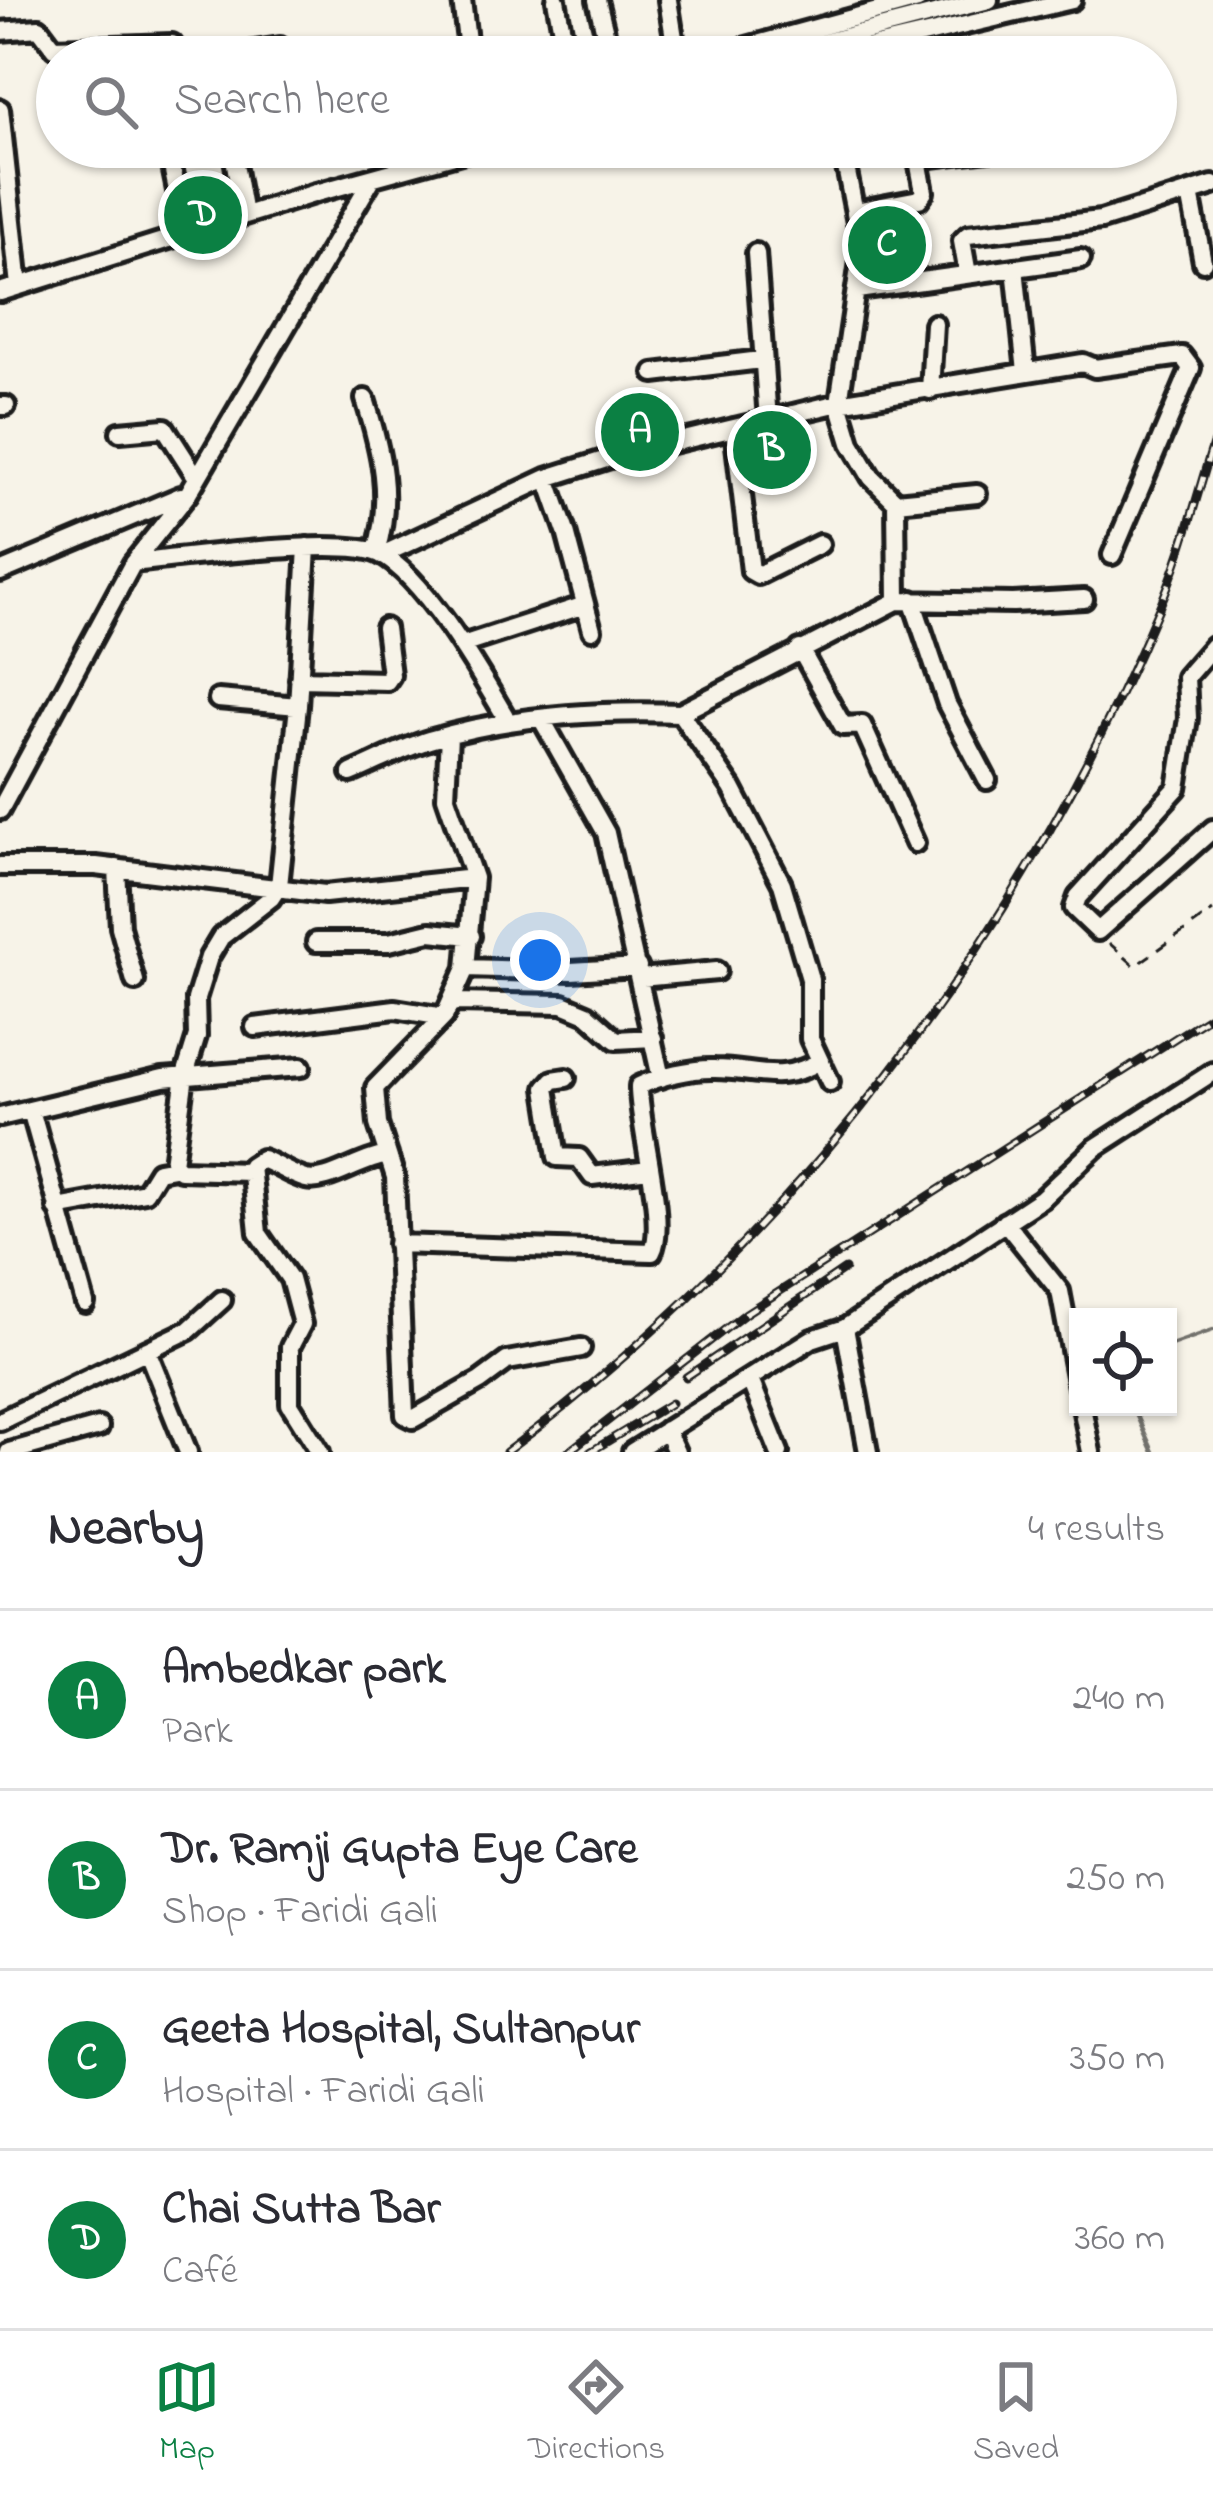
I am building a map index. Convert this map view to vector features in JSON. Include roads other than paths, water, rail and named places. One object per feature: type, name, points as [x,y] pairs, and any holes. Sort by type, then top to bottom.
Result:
[{"type":"street","points":[[462,0],[466,36]]},
{"type":"street","points":[[556,0],[563,36]]},
{"type":"street","points":[[597,0],[606,36]]},
{"type":"street","points":[[668,0],[674,36]]},
{"type":"street","points":[[771,36],[856,7],[918,0]]},
{"type":"street","points":[[849,36],[989,0]]},
{"type":"street","points":[[919,36],[1072,0]]},
{"type":"street","points":[[0,31],[40,28],[46,36]]},
{"type":"street","points":[[0,109],[19,286]]},
{"type":"street","points":[[172,168],[185,233]]},
{"type":"street","points":[[236,168],[244,215]]},
{"type":"street","points":[[0,292],[410,168]]},
{"type":"street","points":[[846,168],[862,248],[839,403],[851,443],[872,477],[896,502],[905,601],[947,704],[987,781]]},
{"type":"street","points":[[855,211],[920,199],[924,192],[920,168]]},
{"type":"street","points":[[0,810],[133,562],[192,486],[372,179]]},
{"type":"street","points":[[968,274],[962,241],[968,235],[1101,220],[1213,185]]},
{"type":"street","points":[[1190,193],[1203,262]]},
{"type":"street","points":[[756,253],[768,420]]},
{"type":"street","points":[[856,290],[1082,259]]},
{"type":"street","points":[[1015,268],[1026,372]]},
{"type":"street","points":[[931,391],[934,324]]},
{"type":"street","points":[[133,562],[307,547],[379,553],[547,478],[613,457],[839,403],[1083,363],[1095,368],[1182,356],[1190,362],[1112,555]]},
{"type":"street","points":[[654,373],[761,360]]},
{"type":"street","points":[[365,399],[384,468],[379,553]]},
{"type":"street","points":[[120,432],[165,428],[192,486]]},
{"type":"street","points":[[734,428],[751,571],[758,574],[820,544]]},
{"type":"street","points":[[547,478],[592,630]]},
{"type":"street","points":[[0,572],[192,486]]},
{"type":"street","points":[[896,502],[977,494]]},
{"type":"street","points":[[175,1168],[185,1075],[197,1036],[196,999],[214,945],[279,886],[298,706],[307,547]]},
{"type":"street","points":[[379,553],[418,588],[462,645],[508,721]]},
{"type":"street","points":[[351,773],[425,741],[508,721],[625,711],[680,713],[800,649],[905,601],[1084,599]]},
{"type":"street","points":[[462,645],[586,605]]},
{"type":"street","points":[[299,679],[387,681],[391,675],[385,628]]},
{"type":"street","points":[[1213,646],[1186,677],[1189,718],[1177,788],[1075,902],[1076,913],[1098,932],[1213,829]]},
{"type":"street","points":[[800,649],[844,726],[862,725],[915,843]]},
{"type":"street","points":[[218,699],[298,706]]},
{"type":"street","points":[[680,713],[732,788],[782,884],[810,979],[810,1040],[830,1082]]},
{"type":"street","points":[[541,718],[606,833],[661,1078]]},
{"type":"street","points":[[449,735],[446,797],[474,878],[466,968],[448,1010],[375,1088],[378,1124],[395,1177],[404,1409],[409,1419],[472,1386],[507,1361],[581,1348]]},
{"type":"street","points":[[0,866],[117,868],[325,894],[474,878]]},
{"type":"street","points":[[117,868],[120,927],[135,981]]},
{"type":"street","points":[[316,942],[389,941],[430,932],[471,936]]},
{"type":"street","points":[[466,968],[717,971]]},
{"type":"street","points":[[255,1027],[395,1009],[563,1004],[587,1014],[612,1039],[653,1038]]},
{"type":"street","points":[[397,1244],[652,1252],[657,1243],[638,1089],[661,1078],[712,1069],[769,1076],[820,1061]]},
{"type":"street","points":[[0,1118],[185,1075],[301,1067]]},
{"type":"street","points":[[632,1452],[812,1339],[844,1328],[1053,1190],[1095,1148],[1213,1072]]},
{"type":"street","points":[[566,1078],[553,1080],[546,1088],[557,1157],[579,1158],[592,1176],[649,1169]]},
{"type":"street","points":[[31,1110],[85,1303]]},
{"type":"street","points":[[320,1452],[290,1404],[290,1347],[302,1324],[290,1279],[258,1233],[250,1172],[253,1162],[262,1159],[303,1178],[325,1179],[361,1160],[388,1155]]},
{"type":"street","points":[[57,1208],[145,1192],[158,1171],[250,1172]]},
{"type":"street","points":[[1005,1222],[1060,1291],[1069,1339]]},
{"type":"street","points":[[0,1421],[189,1330],[222,1300]]},
{"type":"street","points":[[844,1328],[868,1452]]},
{"type":"street","points":[[148,1351],[188,1452]]},
{"type":"street","points":[[750,1380],[779,1452]]},
{"type":"street","points":[[1084,1416],[1091,1452]]},
{"type":"street","points":[[9,1452],[99,1427]]},
{"type":"street","points":[[666,1430],[676,1452]]},
{"type":"waterway","points":[[1177,1343],[1213,1330]]},
{"type":"waterway","points":[[1137,1416],[1153,1452]]},
{"type":"railway","points":[[506,1452],[611,1368],[710,1276],[803,1178],[888,1074],[967,964],[1039,849],[1103,730],[1167,588],[1213,444]]},
{"type":"railway","points":[[568,1452],[746,1313],[1213,1014]]},
{"type":"railway","points":[[686,1377],[845,1269]]},
{"type":"railway","points":[[590,1452],[671,1403]]},
{"type":"place","name":"Chai Sutta Bar","points":[[203,215]]},
{"type":"place","name":"Geeta Hospital, Sultanpur","points":[[887,245]]},
{"type":"place","name":"Ambedkar park","points":[[640,432]]},
{"type":"place","name":"Dr. Ramji Gupta Eye Care","points":[[772,450]]}]
